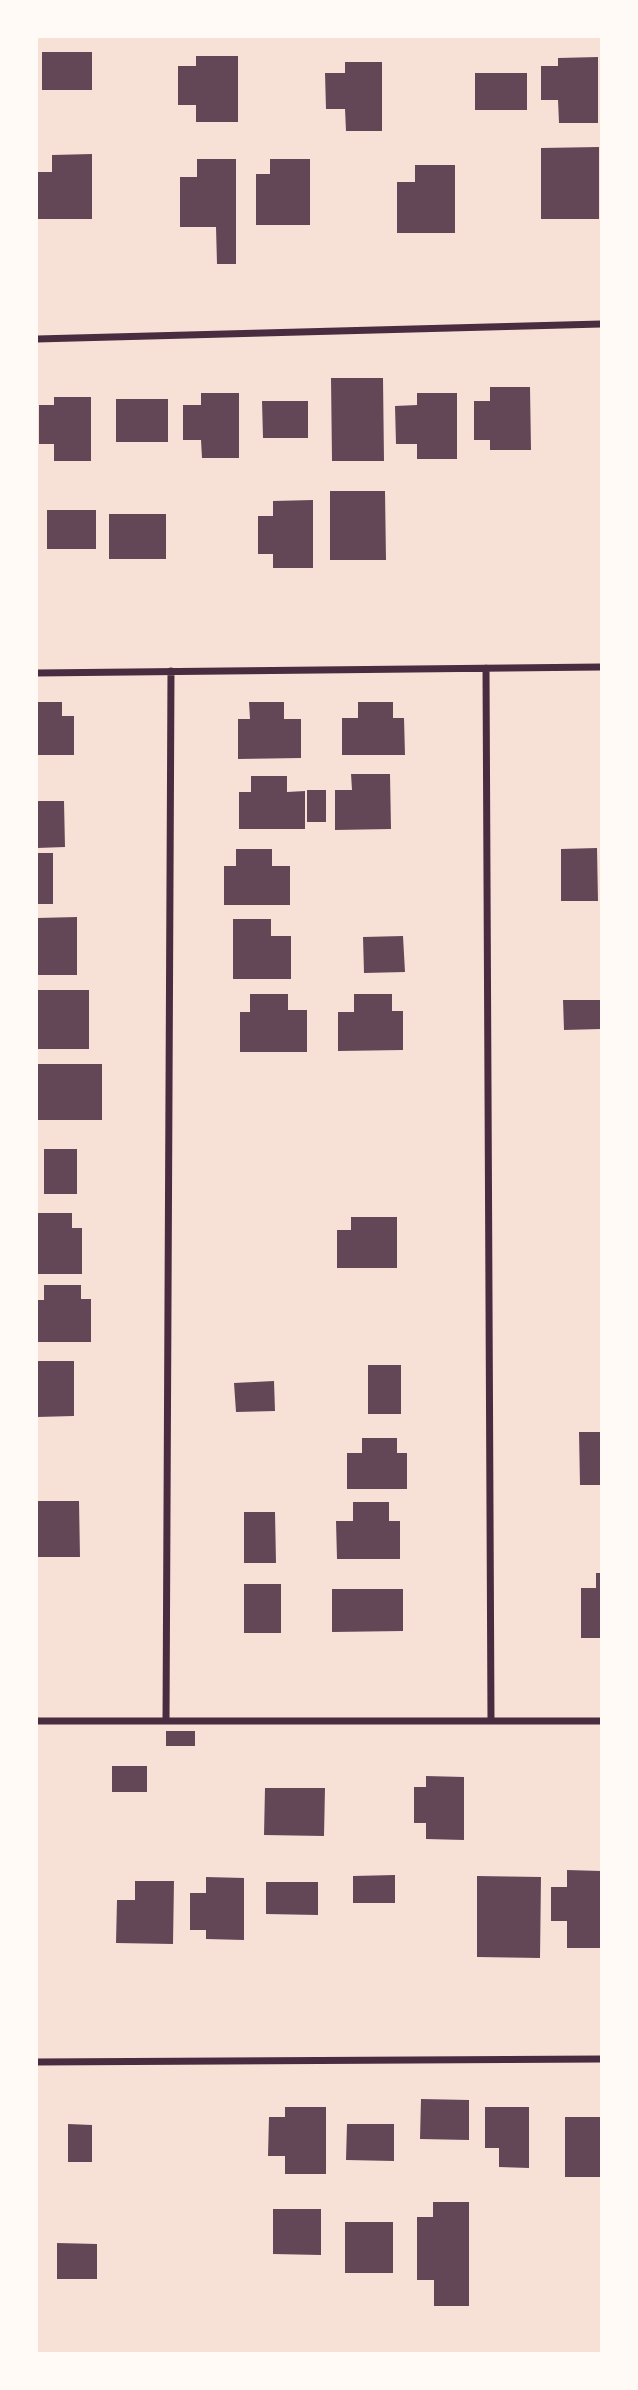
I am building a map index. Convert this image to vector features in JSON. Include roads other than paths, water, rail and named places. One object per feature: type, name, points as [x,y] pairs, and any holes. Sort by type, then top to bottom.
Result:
[{"type":"street","points":[[37,339],[601,324]]},
{"type":"street","points":[[37,673],[601,667]]},
{"type":"street","points":[[486,668],[491,1721]]},
{"type":"street","points":[[166,1721],[171,671]]},
{"type":"street","points":[[37,1721],[601,1721]]},
{"type":"street","points":[[37,2062],[601,2059]]}]
